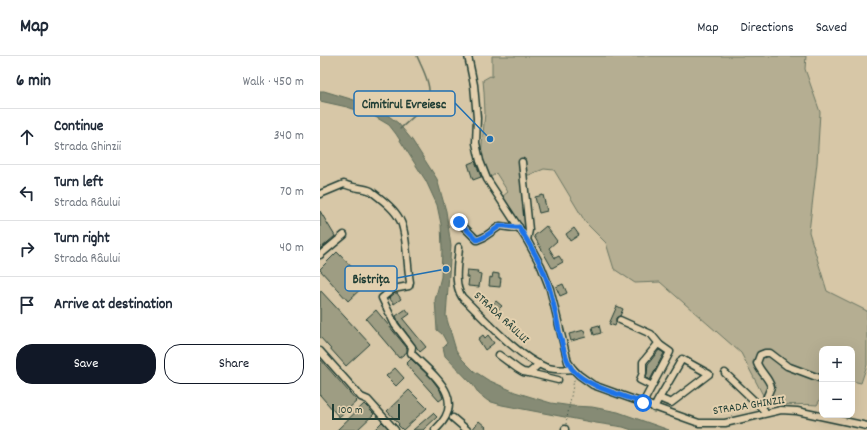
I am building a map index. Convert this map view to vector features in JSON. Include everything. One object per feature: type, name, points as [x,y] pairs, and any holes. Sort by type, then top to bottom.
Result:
[{"type":"street","name":"STRADA GHINZII","points":[[468,56],[474,85],[477,118],[476,143],[480,161],[487,179],[519,227],[542,266],[550,289],[566,358],[579,375],[593,384],[699,424],[725,423],[781,410],[797,411],[867,426]]},
{"type":"street","points":[[522,162],[529,230],[527,240]]},
{"type":"street","points":[[320,194],[344,184],[357,189],[368,189],[394,211],[400,220],[404,229],[410,282],[409,286],[393,289],[382,298],[395,325],[412,346],[411,353],[442,384],[449,397],[447,412],[442,424],[435,430]]},
{"type":"street","points":[[459,222],[477,240],[500,226],[514,228],[519,227]]},
{"type":"street","points":[[320,255],[344,235]]},
{"type":"street","name":"STRADA RÂULUI","points":[[458,247],[457,280],[459,292],[462,297],[518,351],[539,364],[551,368],[562,370],[573,369]]},
{"type":"street","points":[[620,320],[652,334],[660,345],[670,352],[643,403]]},
{"type":"street","points":[[652,386],[640,380],[643,373],[643,362],[657,345],[660,345]]},
{"type":"street","points":[[320,351],[361,397],[368,400],[395,430]]},
{"type":"street","points":[[762,408],[771,387],[770,382],[760,371],[756,363],[760,355],[770,353],[786,366],[819,378]]},
{"type":"street","points":[[499,355],[523,372],[558,380]]},
{"type":"street","points":[[654,408],[659,398],[682,359],[709,374],[671,403],[659,398]]},
{"type":"street","points":[[529,373],[539,364]]},
{"type":"street","points":[[725,373],[767,413]]},
{"type":"street","points":[[453,418],[467,430]]},
{"type":"path","points":[[565,429],[574,380]]},
{"type":"shaded area","points":[[492,56],[806,56],[805,69],[820,112],[817,163],[809,232],[827,291],[867,311],[867,365],[861,383],[855,382],[855,346],[819,346],[819,401],[817,405],[783,404],[771,402],[765,399],[741,353],[660,282],[635,283],[614,269],[606,243],[586,223],[554,170],[544,169],[529,175],[521,174],[527,230],[525,231],[503,196],[508,192],[496,173],[490,178],[485,169],[481,155],[485,113],[483,80],[490,76],[492,77]]},
{"type":"shaded area","points":[[320,91],[354,100],[385,113],[398,123],[412,140],[437,179],[446,211],[451,246],[446,316],[456,350],[462,359],[474,371],[488,380],[515,392],[551,403],[592,407],[618,412],[669,430],[632,430],[623,427],[502,405],[488,401],[479,394],[473,385],[445,356],[443,347],[447,343],[442,334],[437,330],[435,300],[441,277],[441,224],[437,205],[426,181],[389,125],[372,115],[347,107],[320,101]]},
{"type":"building","points":[[475,161],[481,177],[473,180],[468,164]]},
{"type":"building","points":[[543,195],[547,211],[539,213],[535,197]]},
{"type":"building","points":[[320,211],[335,236],[320,249]]},
{"type":"building","points":[[546,226],[557,241],[549,248],[555,258],[559,256],[563,262],[552,268],[534,236]]},
{"type":"building","points":[[574,228],[579,235],[570,241],[566,234]]},
{"type":"building","points":[[337,252],[367,283],[348,301],[320,270]]},
{"type":"building","points":[[467,270],[478,271],[477,273],[481,274],[479,287],[468,286],[469,277],[466,277]]},
{"type":"building","points":[[493,273],[499,274],[499,278],[501,278],[500,287],[489,286],[490,277],[492,278]]},
{"type":"building","points":[[563,284],[567,293],[560,296],[556,287]]},
{"type":"building","points":[[320,290],[370,344],[346,366],[320,337]]},
{"type":"building","points":[[480,292],[486,298],[480,303],[475,297]]},
{"type":"building","points":[[397,293],[401,299],[394,304],[389,298]]},
{"type":"building","points":[[496,301],[502,306],[497,311],[491,306]]},
{"type":"building","points":[[617,306],[623,309],[620,316],[616,318],[615,326],[609,324]]},
{"type":"building","points":[[406,309],[410,314],[403,319],[426,347],[420,352],[399,323],[396,316]]},
{"type":"building","points":[[376,310],[407,348],[407,352],[399,358],[366,319]]},
{"type":"building","points":[[599,325],[601,333],[594,335],[592,327]]},
{"type":"building","points":[[584,330],[586,337],[571,341],[569,334]]},
{"type":"building","points":[[483,335],[485,338],[488,335],[494,343],[485,350],[478,339]]},
{"type":"building","points":[[659,350],[664,353],[650,380],[646,378],[648,364]]},
{"type":"building","points":[[320,359],[357,401],[339,417],[320,395]]},
{"type":"building","points":[[411,359],[431,378],[440,390],[443,398],[439,401],[406,364]]},
{"type":"building","points":[[395,368],[404,378],[396,386],[386,376]]},
{"type":"building","points":[[409,390],[427,408],[403,430],[387,411]]},
{"type":"building","points":[[364,404],[374,414],[357,430],[337,430]]},
{"type":"building","points":[[433,413],[437,417],[423,430],[413,430]]},
{"type":"building","points":[[479,421],[486,427],[484,430],[472,430]]},
{"type":"building","points":[[382,422],[388,428],[386,430],[374,430]]},
{"type":"waterway","points":[[400,129],[422,108],[428,97],[428,83],[417,56]]},
{"type":"place","name":"Cimitirul Evreiesc","points":[[490,139]]},
{"type":"place","name":"Bistrița","points":[[446,269]]},
{"type":"route","points":[[459,222],[477,240],[481,239],[500,226],[514,228],[519,227],[542,266],[550,289],[568,362],[579,375],[593,384],[643,403]]}]
